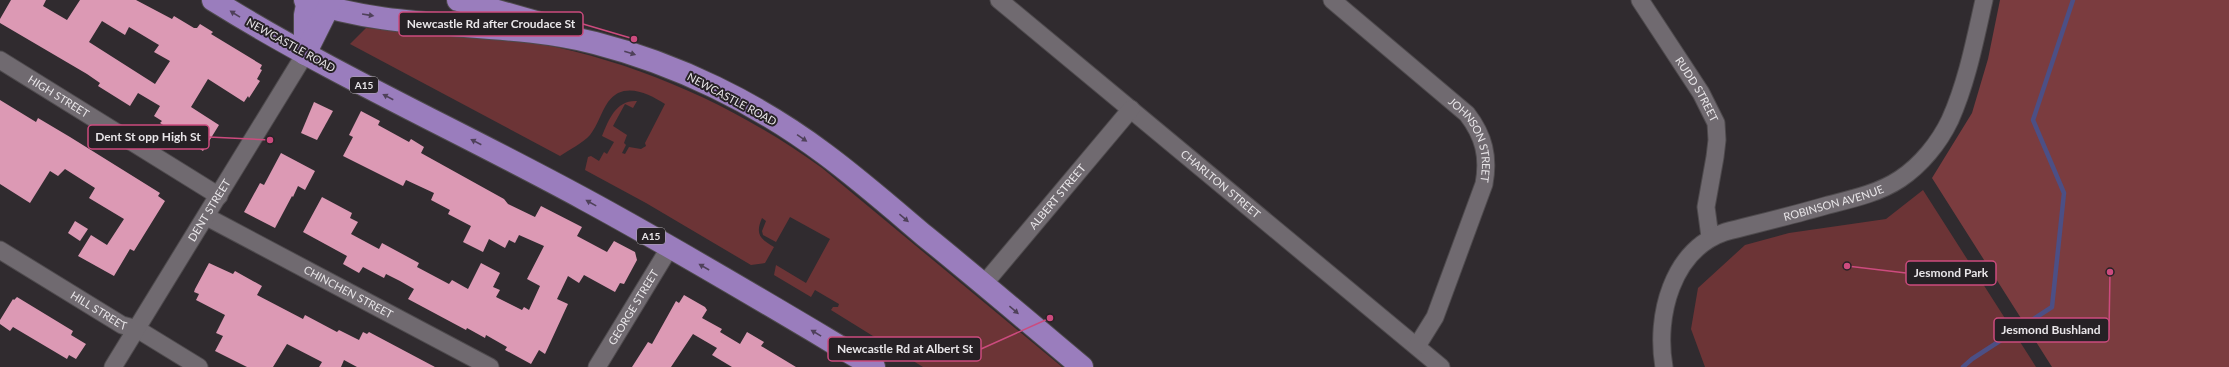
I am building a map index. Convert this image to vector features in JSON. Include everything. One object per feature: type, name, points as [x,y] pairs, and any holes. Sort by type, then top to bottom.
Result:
[{"type":"highway","name":"NEWCASTLE ROAD","points":[[213,0],[305,54],[503,156],[670,247],[874,367]]},
{"type":"highway","name":"NEWCASTLE ROAD","points":[[307,0],[331,3],[381,17],[521,30],[592,42],[668,66],[711,85],[769,117],[831,159],[984,284],[1082,367]]},
{"type":"highway","points":[[305,54],[304,29],[307,0]]},
{"type":"highway","points":[[458,0],[547,25],[592,42]]},
{"type":"highway","points":[[305,54],[331,3]]},
{"type":"street","name":"CHARLTON STREET","points":[[999,0],[1441,367]]},
{"type":"street","name":"JOHNSON STREET","points":[[1332,0],[1467,114],[1475,124],[1485,147],[1486,172],[1484,184],[1435,317],[1417,346]]},
{"type":"street","name":"RUDD STREET","points":[[1640,0],[1701,93],[1716,123],[1717,140],[1715,157],[1706,207],[1710,237]]},
{"type":"street","name":"ROBINSON AVENUE","points":[[1664,367],[1661,337],[1662,320],[1672,285],[1685,261],[1710,237],[1868,194],[1899,180],[1918,164],[1936,144],[1950,120],[1968,68],[1984,0]]},
{"type":"street","name":"DENT STREET","points":[[113,367],[305,54]]},
{"type":"street","name":"HIGH STREET","points":[[0,60],[219,196]]},
{"type":"street","name":"ALBERT STREET","points":[[984,284],[1131,109]]},
{"type":"street","name":"CHINCHEN STREET","points":[[207,216],[490,367]]},
{"type":"street","name":"GEORGE STREET","points":[[598,367],[670,247]]},
{"type":"street","name":"HILL STREET","points":[[0,250],[122,325],[137,329],[198,367]]},
{"type":"shaded area","points":[[2000,0],[2229,0],[2229,367],[2052,367],[1932,178],[1972,113],[1988,59]]},
{"type":"shaded area","points":[[366,28],[485,36],[545,45],[587,55],[629,68],[670,83],[710,101],[749,121],[787,144],[822,168],[1062,367],[923,367],[884,343],[886,339],[883,338],[881,341],[831,310],[833,307],[838,307],[839,304],[815,290],[811,297],[774,275],[776,265],[806,283],[830,239],[790,217],[776,242],[763,235],[762,231],[766,221],[762,218],[759,228],[760,236],[774,247],[765,263],[751,265],[646,203],[585,170],[588,157],[591,156],[599,161],[604,152],[607,154],[614,142],[602,136],[607,123],[614,112],[624,104],[637,101],[633,108],[625,104],[613,126],[627,135],[624,143],[626,145],[622,153],[625,154],[629,147],[641,149],[646,146],[645,143],[665,104],[651,96],[636,91],[628,91],[621,92],[614,96],[608,102],[590,135],[580,144],[560,156],[350,44]]},
{"type":"shaded area","points":[[1923,190],[2036,367],[1705,367],[1691,329],[1698,288],[1745,245],[1789,233],[1886,219]]},
{"type":"building","points":[[11,0],[46,0],[43,6],[67,20],[80,0],[136,0],[172,19],[174,16],[194,28],[197,28],[200,24],[213,32],[211,34],[262,65],[260,69],[262,70],[257,79],[260,81],[249,98],[248,96],[244,102],[208,79],[191,107],[219,125],[203,151],[160,123],[162,121],[154,116],[160,106],[138,93],[130,106],[98,86],[100,83],[87,74],[0,23],[0,19]],"holes":[[[102,21],[125,35],[129,27],[159,45],[154,52],[170,61],[155,84],[89,42]]]},
{"type":"building","points":[[0,100],[36,122],[38,118],[160,193],[158,196],[165,201],[134,251],[130,249],[114,276],[78,256],[91,235],[107,245],[124,219],[89,198],[95,188],[65,169],[58,176],[50,171],[30,203],[0,184]]},
{"type":"building","points":[[314,102],[333,111],[317,140],[301,133]]},
{"type":"building","points":[[361,111],[380,121],[378,125],[409,142],[411,139],[424,147],[421,153],[504,199],[508,204],[535,217],[541,206],[582,227],[577,236],[607,252],[614,241],[635,252],[637,260],[624,284],[620,283],[615,292],[584,275],[579,283],[568,276],[557,299],[568,304],[545,354],[539,350],[531,364],[505,350],[507,347],[486,335],[485,338],[467,328],[466,330],[408,299],[414,289],[400,281],[386,274],[384,278],[363,267],[359,273],[343,264],[347,256],[303,232],[322,197],[352,213],[350,218],[358,222],[351,234],[379,249],[382,243],[419,263],[417,267],[449,284],[452,280],[468,289],[481,263],[500,273],[493,287],[500,290],[496,297],[522,310],[524,307],[529,310],[540,286],[527,279],[544,246],[519,235],[515,243],[509,240],[505,248],[489,239],[483,252],[463,242],[471,226],[448,214],[450,210],[431,200],[434,193],[406,180],[403,186],[343,156],[353,137],[349,135]]},
{"type":"building","points":[[281,153],[315,171],[305,190],[298,186],[275,228],[244,212],[260,183],[264,185]]},
{"type":"building","points":[[75,221],[88,229],[80,241],[68,233]]},
{"type":"building","points":[[209,263],[233,274],[235,271],[262,286],[257,295],[303,319],[305,315],[337,332],[339,330],[359,340],[363,332],[367,334],[369,332],[435,367],[357,367],[344,360],[341,367],[319,367],[322,362],[287,344],[273,367],[247,367],[215,351],[223,336],[216,333],[225,315],[196,300],[199,294],[194,292],[195,289]]},
{"type":"building","points":[[684,295],[705,307],[707,310],[702,318],[722,329],[720,332],[740,344],[747,332],[764,342],[761,346],[796,367],[732,367],[712,355],[717,348],[693,334],[671,367],[632,367],[648,342],[652,344],[676,301],[679,303]]},
{"type":"building","points":[[17,297],[73,331],[71,335],[86,344],[76,359],[69,355],[67,359],[13,327],[10,331],[0,324],[0,320],[13,299],[14,300]]},
{"type":"waterway","points":[[1963,367],[1972,359],[2052,307],[2064,193],[2033,120],[2073,0]]},
{"type":"place","name":"Newcastle Rd after Croudace St","points":[[634,39]]},
{"type":"place","name":"Dent St opp High St","points":[[270,140]]},
{"type":"place","name":"Jesmond Park","points":[[1847,266]]},
{"type":"place","name":"Jesmond Bushland","points":[[2110,272]]},
{"type":"place","name":"Newcastle Rd at Albert St","points":[[1050,318]]}]
